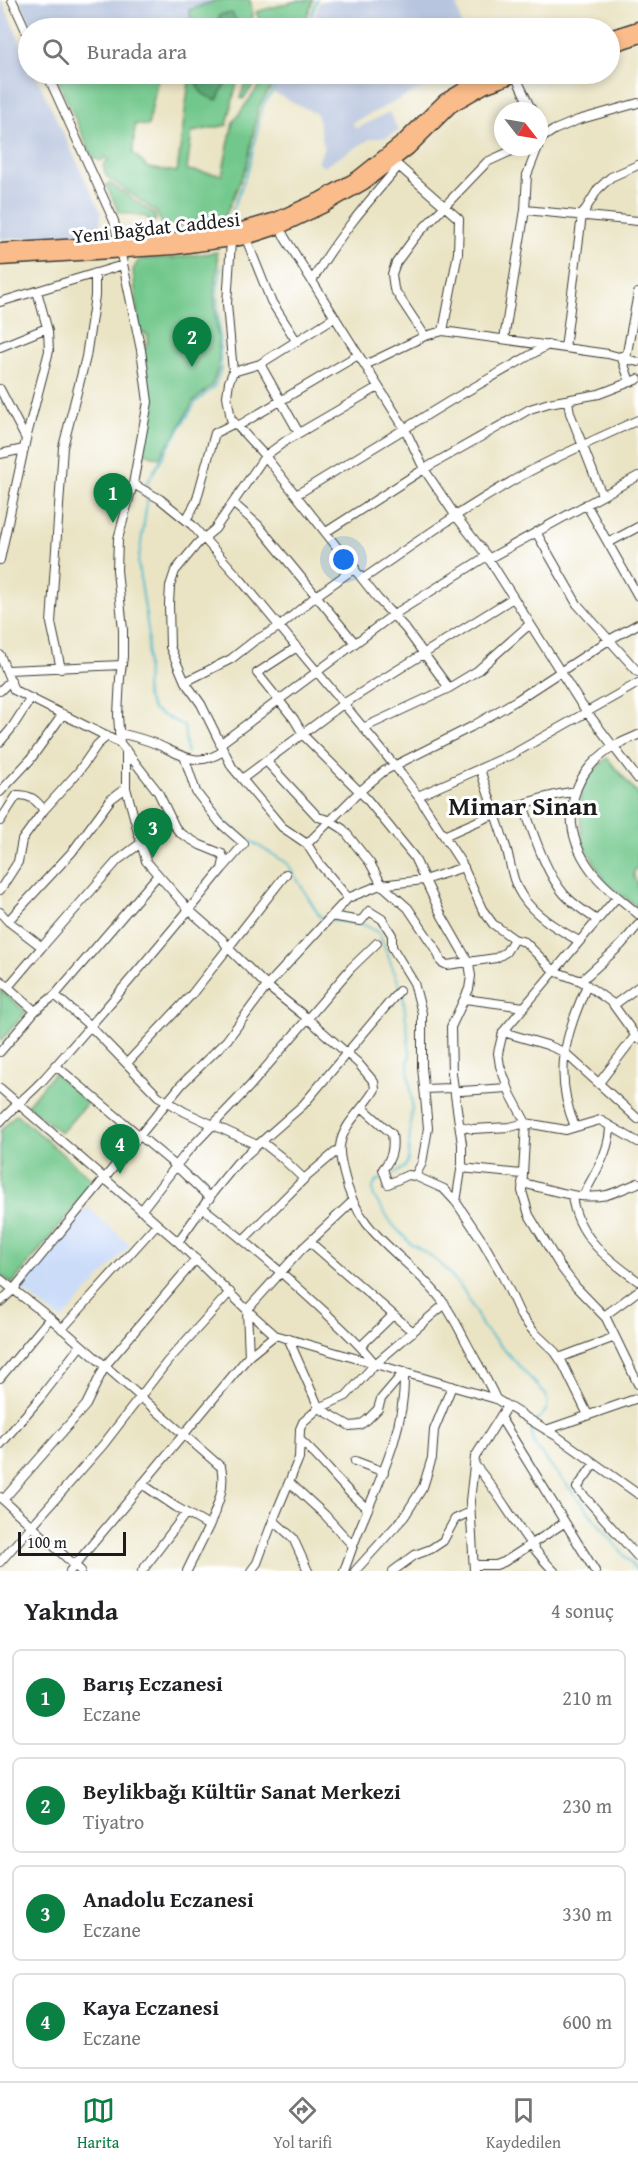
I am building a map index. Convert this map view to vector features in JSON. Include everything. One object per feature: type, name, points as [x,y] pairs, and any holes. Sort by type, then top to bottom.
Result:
[{"type":"main road","points":[[620,34],[638,28]]},
{"type":"main road","points":[[620,43],[638,37]]},
{"type":"main road","name":"Yeni Bağdat Caddesi","points":[[278,223],[357,178],[402,142],[444,101],[472,84]]},
{"type":"main road","name":"Yeni Bağdat Caddesi","points":[[0,259],[120,253],[231,241],[244,234],[324,206],[396,164],[451,106],[492,84]]},
{"type":"main road","name":"Yeni Bağdat Caddesi","points":[[0,250],[120,253],[173,239],[244,234]]},
{"type":"street","points":[[12,0],[20,18]]},
{"type":"street","points":[[52,84],[114,221],[141,350],[147,402],[133,484],[118,539],[117,570],[123,630],[118,715],[126,788],[146,861],[189,910],[222,939],[228,948],[267,986],[307,1018],[374,1082],[375,1089],[342,1134],[339,1149],[352,1202],[367,1225],[445,1304],[496,1399]]},
{"type":"street","points":[[521,84],[528,102]]},
{"type":"street","points":[[548,134],[578,120],[638,103]]},
{"type":"street","points":[[425,336],[394,289],[392,273],[396,263],[444,205],[486,162],[500,156]]},
{"type":"street","points":[[504,339],[525,210],[527,174],[534,156]]},
{"type":"street","points":[[312,281],[347,228],[396,164],[459,219],[458,253],[443,331]]},
{"type":"street","points":[[565,348],[582,215],[598,189],[611,177],[638,165]]},
{"type":"street","points":[[525,210],[638,221]]},
{"type":"street","points":[[278,223],[405,429],[424,469],[488,558],[588,711],[637,775]]},
{"type":"street","points":[[244,234],[271,301],[297,342]]},
{"type":"street","points":[[231,241],[227,304],[233,372],[227,396],[231,419],[265,456],[449,688]]},
{"type":"street","points":[[0,302],[96,273],[120,253]]},
{"type":"street","points":[[61,669],[51,623],[63,447],[86,357],[96,273]]},
{"type":"street","points":[[0,560],[26,439],[49,351],[47,328],[37,291]]},
{"type":"street","points":[[326,532],[424,469],[530,409],[549,403],[599,394],[634,380],[623,357],[638,293]]},
{"type":"street","points":[[233,372],[260,364],[335,317]]},
{"type":"street","points":[[0,347],[47,328]]},
{"type":"street","points":[[365,365],[425,336],[443,331],[548,345],[623,357],[638,362]]},
{"type":"street","points":[[296,495],[548,345]]},
{"type":"street","points":[[186,520],[196,502],[215,433],[237,425],[358,355]]},
{"type":"street","points":[[260,364],[299,433]]},
{"type":"street","points":[[348,898],[319,863],[307,844],[282,826],[232,767],[201,704],[185,682],[170,647],[170,586],[175,571],[203,538],[215,529],[265,456],[299,433],[378,387]]},
{"type":"street","points":[[0,389],[26,439]]},
{"type":"street","points":[[568,401],[602,495]]},
{"type":"street","points":[[363,579],[455,515],[521,476],[582,444],[638,420]]},
{"type":"street","points":[[0,454],[24,449]]},
{"type":"street","points":[[119,733],[158,745],[185,759],[215,756],[278,701],[393,615],[488,558],[638,476]]},
{"type":"street","points":[[133,484],[186,520],[241,580],[317,671],[418,796],[464,867],[482,909],[493,924],[514,939],[525,942],[554,971],[584,983],[614,1005],[636,1037],[599,1083]]},
{"type":"street","points":[[233,503],[258,525],[355,643]]},
{"type":"street","points":[[586,504],[638,596]]},
{"type":"street","points":[[608,543],[638,527]]},
{"type":"street","points":[[536,532],[577,604],[638,672]]},
{"type":"street","points":[[185,682],[231,659],[254,641],[279,627],[355,568]]},
{"type":"street","points":[[628,579],[638,574]]},
{"type":"street","points":[[242,779],[343,704],[513,598]]},
{"type":"street","points":[[363,728],[449,688],[477,671],[530,624]]},
{"type":"street","points":[[307,844],[329,820],[384,771],[471,727],[517,700],[609,639],[638,624]]},
{"type":"street","points":[[297,647],[257,673],[304,735],[359,792],[414,857],[441,916],[469,963],[470,989],[451,1027],[452,1074],[456,1089],[462,1144],[456,1202]]},
{"type":"street","points":[[0,655],[8,670],[14,690],[107,736],[123,747],[158,792],[180,833],[222,854],[224,860],[222,870]]},
{"type":"street","points":[[8,670],[122,664]]},
{"type":"street","points":[[0,691],[11,680]]},
{"type":"street","points":[[418,796],[539,740],[638,684]]},
{"type":"street","points":[[0,742],[31,698]]},
{"type":"street","points":[[0,792],[30,760],[63,714]]},
{"type":"street","points":[[638,735],[614,747],[594,762],[576,791],[572,823],[575,839],[592,871],[617,897],[638,914]]},
{"type":"street","points":[[0,890],[18,862],[22,840],[97,745],[107,736]]},
{"type":"street","points":[[0,1122],[17,1103],[41,1083],[91,1027],[244,844],[220,823],[194,789],[185,759]]},
{"type":"street","points":[[267,762],[318,817],[329,820],[343,829],[370,863],[382,885],[408,908],[438,953],[441,962],[447,965],[496,958],[506,952],[514,939]]},
{"type":"street","points":[[480,769],[506,844],[513,878],[522,896],[550,925],[579,941]]},
{"type":"street","points":[[8,921],[72,852],[111,800],[126,788]]},
{"type":"street","points":[[444,836],[495,814],[556,794],[576,791]]},
{"type":"street","points":[[0,821],[17,795],[35,799],[44,810]]},
{"type":"street","points":[[523,805],[556,882],[572,901],[597,920]]},
{"type":"street","points":[[8,987],[118,860],[141,843]]},
{"type":"street","points":[[0,1302],[13,1290],[196,1069],[227,1040],[267,986],[348,898],[382,885],[424,880],[464,867]]},
{"type":"street","points":[[127,1063],[172,1017],[286,874]]},
{"type":"street","points":[[0,1052],[35,1011],[55,995],[158,875]]},
{"type":"street","points":[[617,897],[503,1032],[498,1053],[508,1088],[526,1123],[522,1183],[524,1201],[529,1215],[560,1266],[576,1287],[604,1316],[634,1368],[638,1384]]},
{"type":"street","points":[[331,916],[361,921],[369,911],[382,920],[392,935],[392,947],[405,966],[418,994],[422,1013],[422,1067],[428,1128],[422,1163],[415,1176]]},
{"type":"street","points":[[0,912],[42,947]]},
{"type":"street","points":[[575,1127],[562,1087],[564,1052],[573,1017],[584,983],[638,925]]},
{"type":"street","points":[[141,1211],[176,1166],[250,1086],[351,968],[377,943]]},
{"type":"street","points":[[0,980],[35,1011]]},
{"type":"street","points":[[614,1005],[638,987]]},
{"type":"street","points":[[178,1242],[237,1163],[303,1105],[399,991]]},
{"type":"street","points":[[55,995],[91,1027],[158,1096],[213,1125],[259,1143],[281,1156],[304,1179]]},
{"type":"street","points":[[465,999],[524,1007]]},
{"type":"street","points":[[503,1032],[564,1052],[638,1119]]},
{"type":"street","points":[[55,1065],[176,1166],[210,1198]]},
{"type":"street","points":[[424,1089],[441,1087],[462,1091],[508,1088]]},
{"type":"street","points":[[0,1088],[178,1242],[275,1335],[496,1399],[638,1494]]},
{"type":"street","points":[[363,1108],[392,1134],[393,1145],[390,1161],[383,1169],[388,1184],[408,1175],[415,1176],[444,1189],[456,1202],[502,1275],[521,1316],[559,1358],[588,1415]]},
{"type":"street","points":[[460,1126],[510,1127],[526,1123],[566,1130],[600,1120],[638,1142]]},
{"type":"street","points":[[582,1196],[604,1157],[610,1126]]},
{"type":"street","points":[[243,1240],[304,1179],[339,1149]]},
{"type":"street","points":[[461,1168],[522,1174]]},
{"type":"street","points":[[522,1183],[572,1196],[606,1195],[638,1183]]},
{"type":"street","points":[[572,1196],[575,1213],[590,1240],[607,1258],[638,1281]]},
{"type":"street","points":[[249,1356],[247,1310],[310,1242],[352,1202]]},
{"type":"street","points":[[203,1208],[281,1272],[361,1346],[375,1364]]},
{"type":"street","points":[[62,1329],[156,1224]]},
{"type":"street","points":[[310,1242],[413,1332]]},
{"type":"street","points":[[196,1259],[105,1366],[86,1405],[2,1499],[76,1569],[142,1484],[249,1356],[275,1335]]},
{"type":"street","points":[[0,1279],[50,1318],[221,1467],[224,1477],[222,1491],[209,1526],[187,1571]]},
{"type":"street","points":[[604,1316],[638,1291]]},
{"type":"street","points":[[0,1562],[103,1445],[167,1362],[230,1292]]},
{"type":"street","points":[[251,1571],[257,1563],[299,1458],[300,1429],[303,1422],[319,1408],[346,1396],[375,1364],[445,1304]]},
{"type":"street","points":[[361,1346],[393,1315]]},
{"type":"street","points":[[0,1378],[50,1318]]},
{"type":"street","points":[[559,1358],[615,1337]]},
{"type":"street","points":[[288,1338],[319,1408],[350,1426],[360,1425],[378,1409],[381,1399],[404,1372]]},
{"type":"street","points":[[0,1445],[81,1345]]},
{"type":"street","points":[[344,1571],[384,1472],[402,1409],[405,1390],[404,1372]]},
{"type":"street","points":[[355,1571],[404,1517],[423,1487],[432,1458],[434,1430],[452,1386]]},
{"type":"street","points":[[542,1428],[638,1398]]},
{"type":"street","points":[[507,1406],[480,1447],[474,1464],[470,1512],[474,1568],[504,1562],[564,1523]]},
{"type":"street","points":[[500,1418],[595,1571]]},
{"type":"street","points":[[301,1441],[315,1453],[353,1498],[368,1509]]},
{"type":"street","points":[[355,1461],[384,1472]]},
{"type":"street","points":[[474,1464],[500,1495],[530,1544],[555,1571]]},
{"type":"street","points":[[594,1464],[577,1488],[638,1557]]},
{"type":"street","points":[[289,1482],[325,1515],[353,1546]]},
{"type":"street","points":[[142,1484],[209,1526]]},
{"type":"street","points":[[393,1571],[414,1555],[431,1549],[442,1541],[455,1519],[470,1512]]},
{"type":"street","points":[[142,1571],[186,1513]]},
{"type":"street","points":[[273,1520],[292,1538],[308,1571]]},
{"type":"shaded area","points":[[0,0],[2,0],[18,37],[18,84],[40,84],[101,212],[100,234],[0,239]]},
{"type":"shaded area","points":[[20,0],[219,1],[189,10],[191,18],[28,18]]},
{"type":"shaded area","points":[[325,0],[456,0],[460,18],[315,18],[319,3]]},
{"type":"shaded area","points":[[278,84],[430,84],[352,123],[356,129],[389,112],[399,131],[386,137],[370,139],[323,167],[318,162],[324,147],[317,114],[272,92]]},
{"type":"shaded area","points":[[87,1207],[130,1245],[62,1320],[21,1289]]},
{"type":"green space","points":[[218,0],[250,0],[253,15],[252,18],[191,18],[189,10]]},
{"type":"green space","points":[[299,0],[313,0],[307,18],[259,18],[256,12]]},
{"type":"green space","points":[[232,13],[235,18],[219,18],[220,15]]},
{"type":"green space","points":[[60,84],[157,84],[148,126],[135,124],[133,153],[148,168],[177,172],[189,84],[237,84],[227,125],[192,132],[187,170],[222,175],[233,122],[259,84],[273,84],[259,106],[247,165],[225,217],[226,221],[164,228],[156,212],[106,176],[103,166],[108,159],[105,157],[101,161],[93,158]]},
{"type":"green space","points":[[197,84],[225,84],[217,100],[198,88]]},
{"type":"green space","points":[[245,84],[254,84],[243,99],[240,98]]},
{"type":"green space","points":[[110,183],[154,214],[156,219],[154,222],[149,221],[147,217],[119,212],[106,185]]},
{"type":"green space","points":[[217,252],[218,266],[214,291],[218,369],[212,385],[193,402],[159,458],[145,453],[136,481],[149,416],[143,349],[148,343],[148,335],[139,331],[133,270],[138,261],[143,259]]},
{"type":"green space","points":[[607,758],[638,794],[638,868],[634,871],[634,877],[638,884],[638,908],[606,883],[583,843],[580,815],[581,794],[589,775]]},
{"type":"green space","points":[[0,989],[26,1012],[0,1042]]},
{"type":"green space","points":[[54,1073],[87,1103],[61,1133],[27,1105]]},
{"type":"green space","points":[[16,1114],[95,1182],[12,1284],[0,1274],[0,1131]]},
{"type":"waterway","points":[[311,18],[317,0]]},
{"type":"waterway","points":[[233,215],[233,209],[249,167],[263,105],[277,84]]},
{"type":"waterway","points":[[147,490],[146,485],[151,476],[196,402],[214,387],[221,369],[217,291],[221,267]]},
{"type":"waterway","points":[[148,496],[138,563],[148,629],[146,696],[153,710],[184,726],[187,753]]},
{"type":"waterway","points":[[198,786],[221,818],[239,834],[287,863],[320,917],[326,919]]},
{"type":"waterway","points":[[331,920],[364,925],[379,933],[403,994],[410,1054],[408,1065],[412,1104],[408,1160],[405,1167],[389,1177]]},
{"type":"waterway","points":[[384,1178],[376,1181],[373,1188],[374,1197],[393,1225],[411,1244],[443,1266],[464,1291],[483,1327],[546,1395],[548,1403],[546,1410],[536,1421]]},
{"type":"waterway","points":[[533,1425],[531,1431],[535,1446],[637,1571]]},
{"type":"place","name":"Beylikbağı Kültür Sanat Merkezi","points":[[192,367]]},
{"type":"place","name":"Barış Eczanesi","points":[[113,523]]},
{"type":"place","name":"Anadolu Eczanesi","points":[[153,858]]},
{"type":"place","name":"Kaya Eczanesi","points":[[120,1174]]},
{"type":"district","name":"Mimar Sinan","points":[[523,805]]}]
